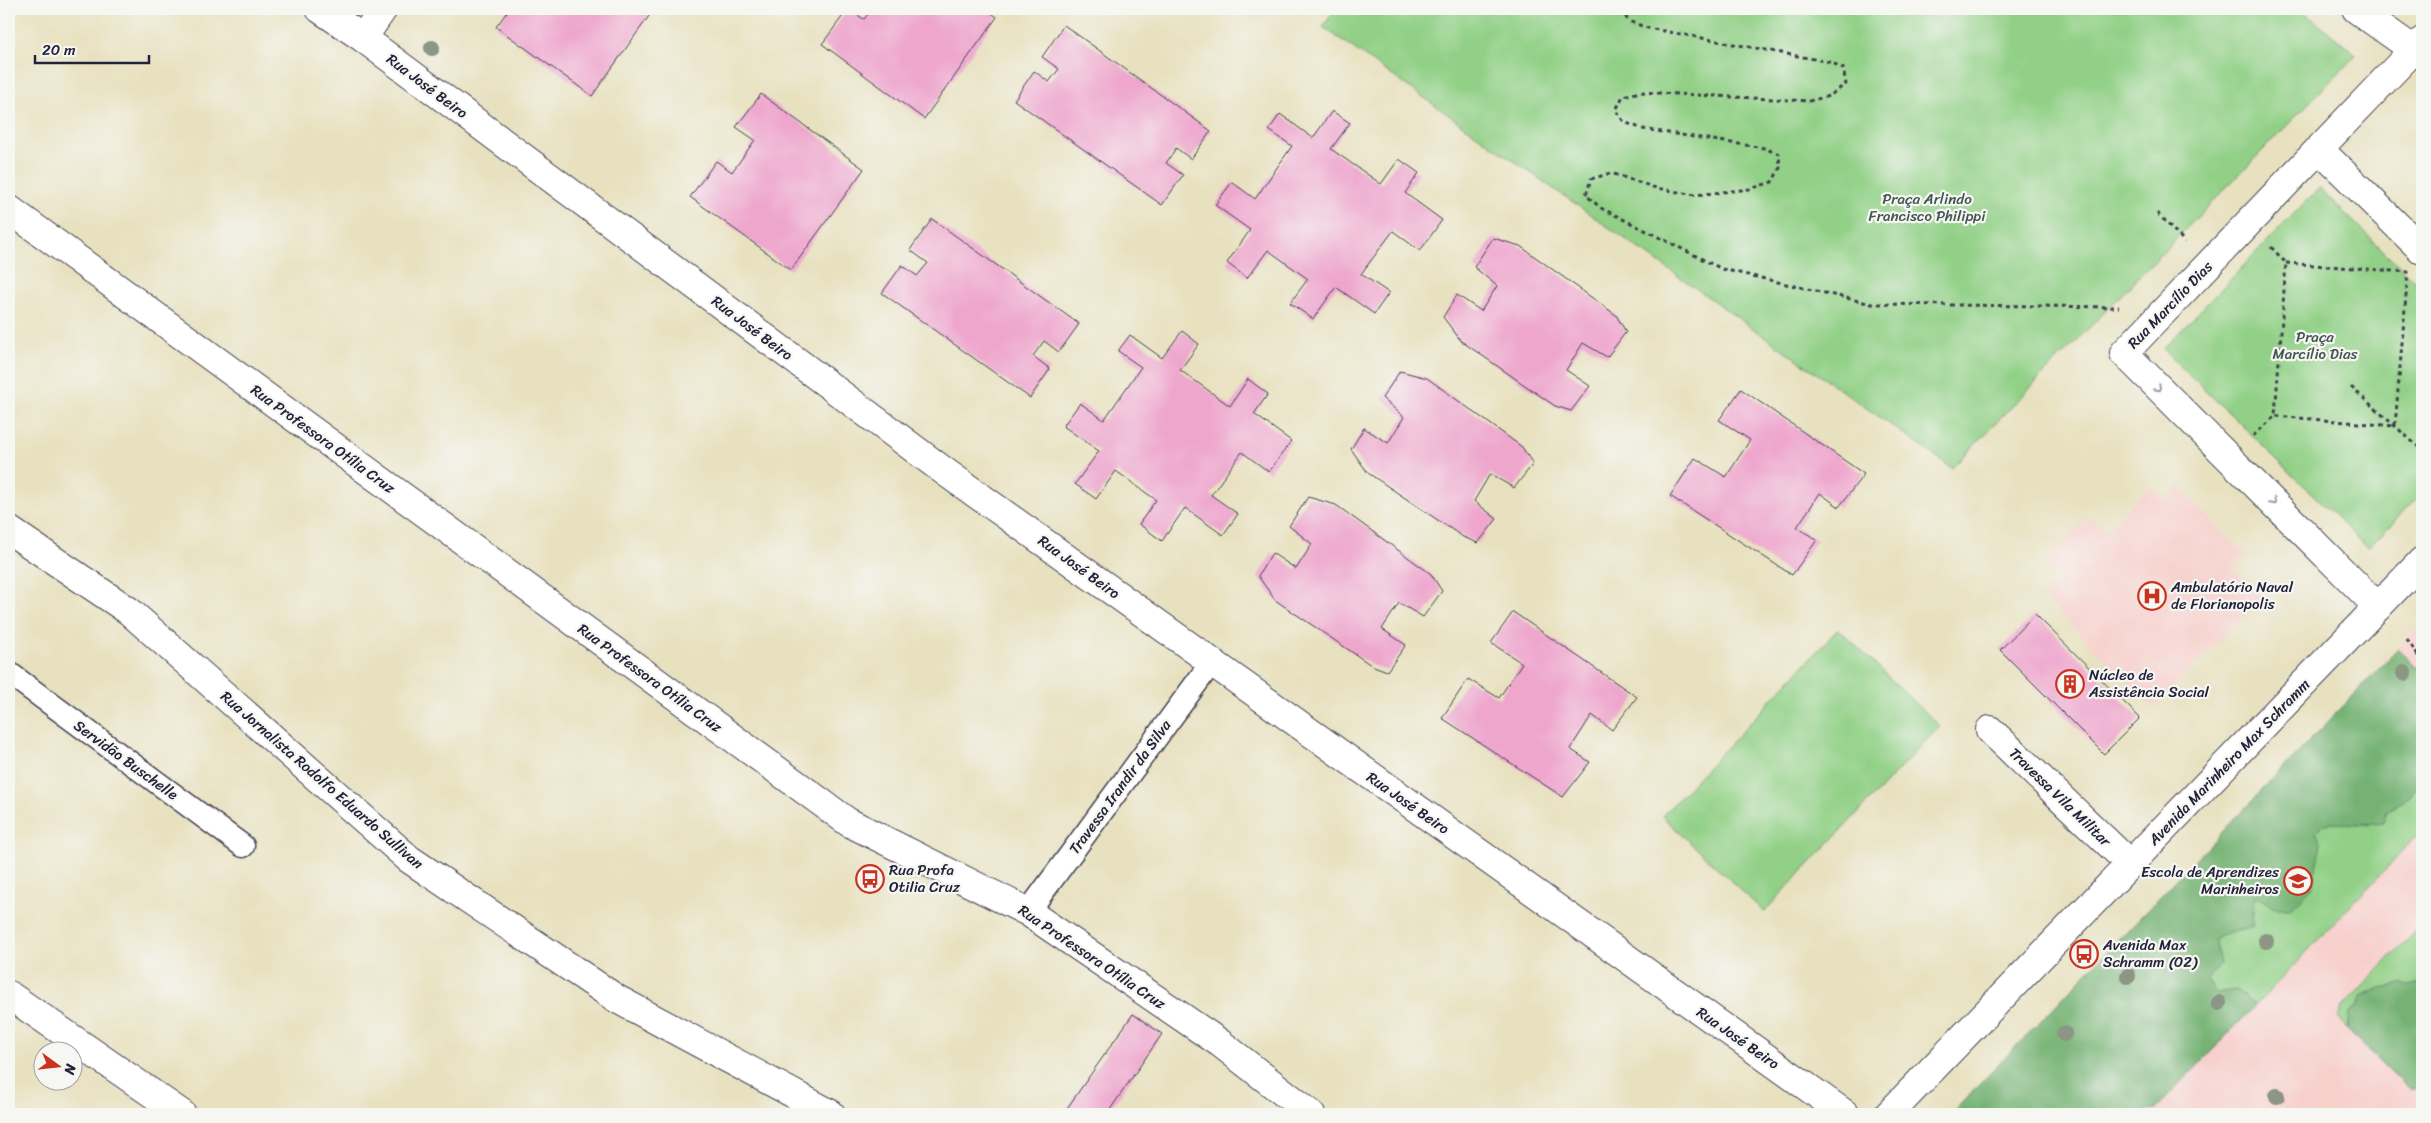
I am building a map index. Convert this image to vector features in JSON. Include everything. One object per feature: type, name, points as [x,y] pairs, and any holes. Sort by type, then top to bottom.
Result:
[{"type":"street","name":"Rua José Beiro","points":[[320,9],[363,38],[944,472],[1845,1114]]},
{"type":"street","points":[[363,38],[383,9]]},
{"type":"street","points":[[2356,9],[2418,46]]},
{"type":"street","name":"Rua Marcílio Dias","points":[[2378,607],[2124,353],[2418,46]]},
{"type":"street","points":[[2319,149],[2422,250]]},
{"type":"street","name":"Rua Professora Otília Cruz","points":[[9,209],[848,822],[1028,912],[1220,1043],[1311,1114]]},
{"type":"street","name":"Rua Jornalista Rodolfo Eduardo Sullivan","points":[[9,530],[128,611],[409,859],[617,999],[832,1114]]},
{"type":"street","name":"Avenida Marinheiro Max Schramm","points":[[1889,1114],[2422,561]]},
{"type":"street","name":"Travessa Vila Militar","points":[[1990,730],[2130,864]]},
{"type":"street","points":[[9,996],[182,1114]]},
{"type":"lane","name":"Travessa Irandir da Silva","points":[[1028,912],[1212,662]]},
{"type":"lane","name":"Servidão Buschelle","points":[[9,673],[243,846]]},
{"type":"path","points":[[1622,9],[1628,21],[1648,28],[1830,62],[1842,68],[1846,84],[1829,96],[1809,101],[1640,92],[1623,96],[1616,110],[1624,122],[1643,129],[1764,148],[1779,154],[1780,168],[1772,182],[1695,195],[1656,188],[1611,173],[1591,179],[1586,195],[1601,208],[1722,269],[1872,304],[2167,308]]},
{"type":"path","points":[[2286,263],[2408,272],[2395,426],[2274,416],[2286,263]]},
{"type":"path","points":[[2351,387],[2422,450]]},
{"type":"path","points":[[2407,639],[2422,662]]},
{"type":"shaded area","name":"Ambulatório Naval de Florianopolis","points":[[2150,486],[2165,501],[2179,488],[2246,555],[2233,568],[2262,597],[2153,707],[2042,596],[2060,577],[2046,562],[2089,517],[2105,532]]},
{"type":"shaded area","name":"Escola de Aprendizes Marinheiros","points":[[2422,624],[2422,1114],[1951,1114],[2407,639]]},
{"type":"green space","name":"Praça Arlindo Francisco Philippi","points":[[1327,9],[2301,9],[2356,55],[1952,468],[1323,27],[1332,14]]},
{"type":"green space","name":"Praça Marcílio Dias","points":[[2319,188],[2422,288],[2422,493],[2368,548],[2163,349]]},
{"type":"green space","points":[[1838,629],[1940,726],[1764,912],[1662,816]]},
{"type":"green space","points":[[2398,649],[2417,667],[2422,662],[2422,780],[2410,797],[2386,811],[2383,822],[2323,824],[2316,832],[2321,843],[2312,888],[2291,908],[2274,908],[2255,895],[2253,926],[2214,938],[2220,964],[2207,979],[2216,993],[2236,990],[2255,1006],[2156,1109],[2135,1114],[1951,1114]]},
{"type":"green space","points":[[2422,780],[2422,831],[2255,1006],[2236,990],[2216,993],[2207,979],[2220,964],[2213,938],[2233,932],[2255,895],[2316,861],[2321,843],[2316,832],[2323,824],[2346,822],[2369,825],[2386,811],[2410,797]]},
{"type":"green space","points":[[2422,924],[2422,983],[2410,986],[2399,983],[2362,995],[2357,1007],[2349,1013],[2347,1029],[2339,1018],[2343,1007]]},
{"type":"green space","points":[[2399,983],[2410,986],[2422,983],[2422,1083],[2415,1089],[2409,1089],[2347,1029],[2349,1013],[2357,1007],[2362,995]]},
{"type":"building","points":[[509,9],[654,9],[592,96],[496,27]]},
{"type":"building","points":[[848,9],[864,19],[872,9],[986,9],[997,17],[924,119],[822,44]]},
{"type":"building","points":[[1064,25],[1211,131],[1191,159],[1176,148],[1166,163],[1183,175],[1162,205],[1014,100],[1034,71],[1049,82],[1059,69],[1042,57]]},
{"type":"building","points":[[761,94],[864,169],[791,270],[690,197],[716,161],[732,172],[755,140],[736,127]]},
{"type":"building","points":[[1332,111],[1350,123],[1331,149],[1381,184],[1399,159],[1419,173],[1405,193],[1442,220],[1420,251],[1393,231],[1361,274],[1389,293],[1374,314],[1336,287],[1313,319],[1290,303],[1308,279],[1268,250],[1247,278],[1227,263],[1250,230],[1215,205],[1232,182],[1255,199],[1292,146],[1269,130],[1280,114],[1313,138]]},
{"type":"building","points":[[932,219],[1079,324],[1059,352],[1044,341],[1033,356],[1050,369],[1030,398],[882,293],[902,265],[917,276],[928,263],[910,250]]},
{"type":"building","points":[[1493,238],[1520,246],[1616,315],[1626,332],[1607,357],[1583,343],[1566,370],[1590,386],[1571,411],[1555,406],[1461,341],[1443,317],[1457,295],[1481,311],[1497,286],[1474,267]]},
{"type":"building","points":[[1182,331],[1199,344],[1180,370],[1230,406],[1248,379],[1268,394],[1254,414],[1291,441],[1269,472],[1242,452],[1211,495],[1238,514],[1223,535],[1185,508],[1162,541],[1139,524],[1156,500],[1116,471],[1096,499],[1075,484],[1099,451],[1063,426],[1080,403],[1104,420],[1141,367],[1118,351],[1130,335],[1162,358]]},
{"type":"building","points":[[1400,371],[1427,378],[1522,447],[1533,464],[1514,488],[1490,474],[1474,501],[1497,519],[1478,543],[1463,537],[1368,473],[1351,449],[1364,428],[1388,443],[1404,417],[1382,398]]},
{"type":"building","points":[[1741,389],[1864,474],[1839,507],[1820,493],[1797,527],[1817,540],[1792,575],[1670,496],[1695,458],[1726,477],[1750,440],[1719,420]]},
{"type":"building","points":[[1308,497],[1336,505],[1431,574],[1442,591],[1423,617],[1399,603],[1382,629],[1406,645],[1387,671],[1371,665],[1275,600],[1258,576],[1272,553],[1296,569],[1312,544],[1289,526]]},
{"type":"building","points":[[1513,612],[1637,697],[1612,730],[1592,715],[1570,749],[1590,762],[1563,797],[1442,718],[1468,679],[1499,698],[1522,663],[1491,643]]},
{"type":"building","name":"Núcleo de Assistência Social","points":[[2035,614],[2140,718],[2104,754],[2000,650]]},
{"type":"building","points":[[1133,1014],[1162,1034],[1107,1114],[1063,1114]]},
{"type":"place","name":"Ambulatório Naval de Florianopolis","points":[[2152,596]]},
{"type":"place","name":"Núcleo de Assistência Social","points":[[2070,684]]},
{"type":"place","name":"Rua Profa Otilia Cruz","points":[[870,879]]},
{"type":"place","name":"Escola de Aprendizes Marinheiros","points":[[2298,881]]},
{"type":"place","name":"Avenida Max Schramm (02)","points":[[2084,954]]}]
